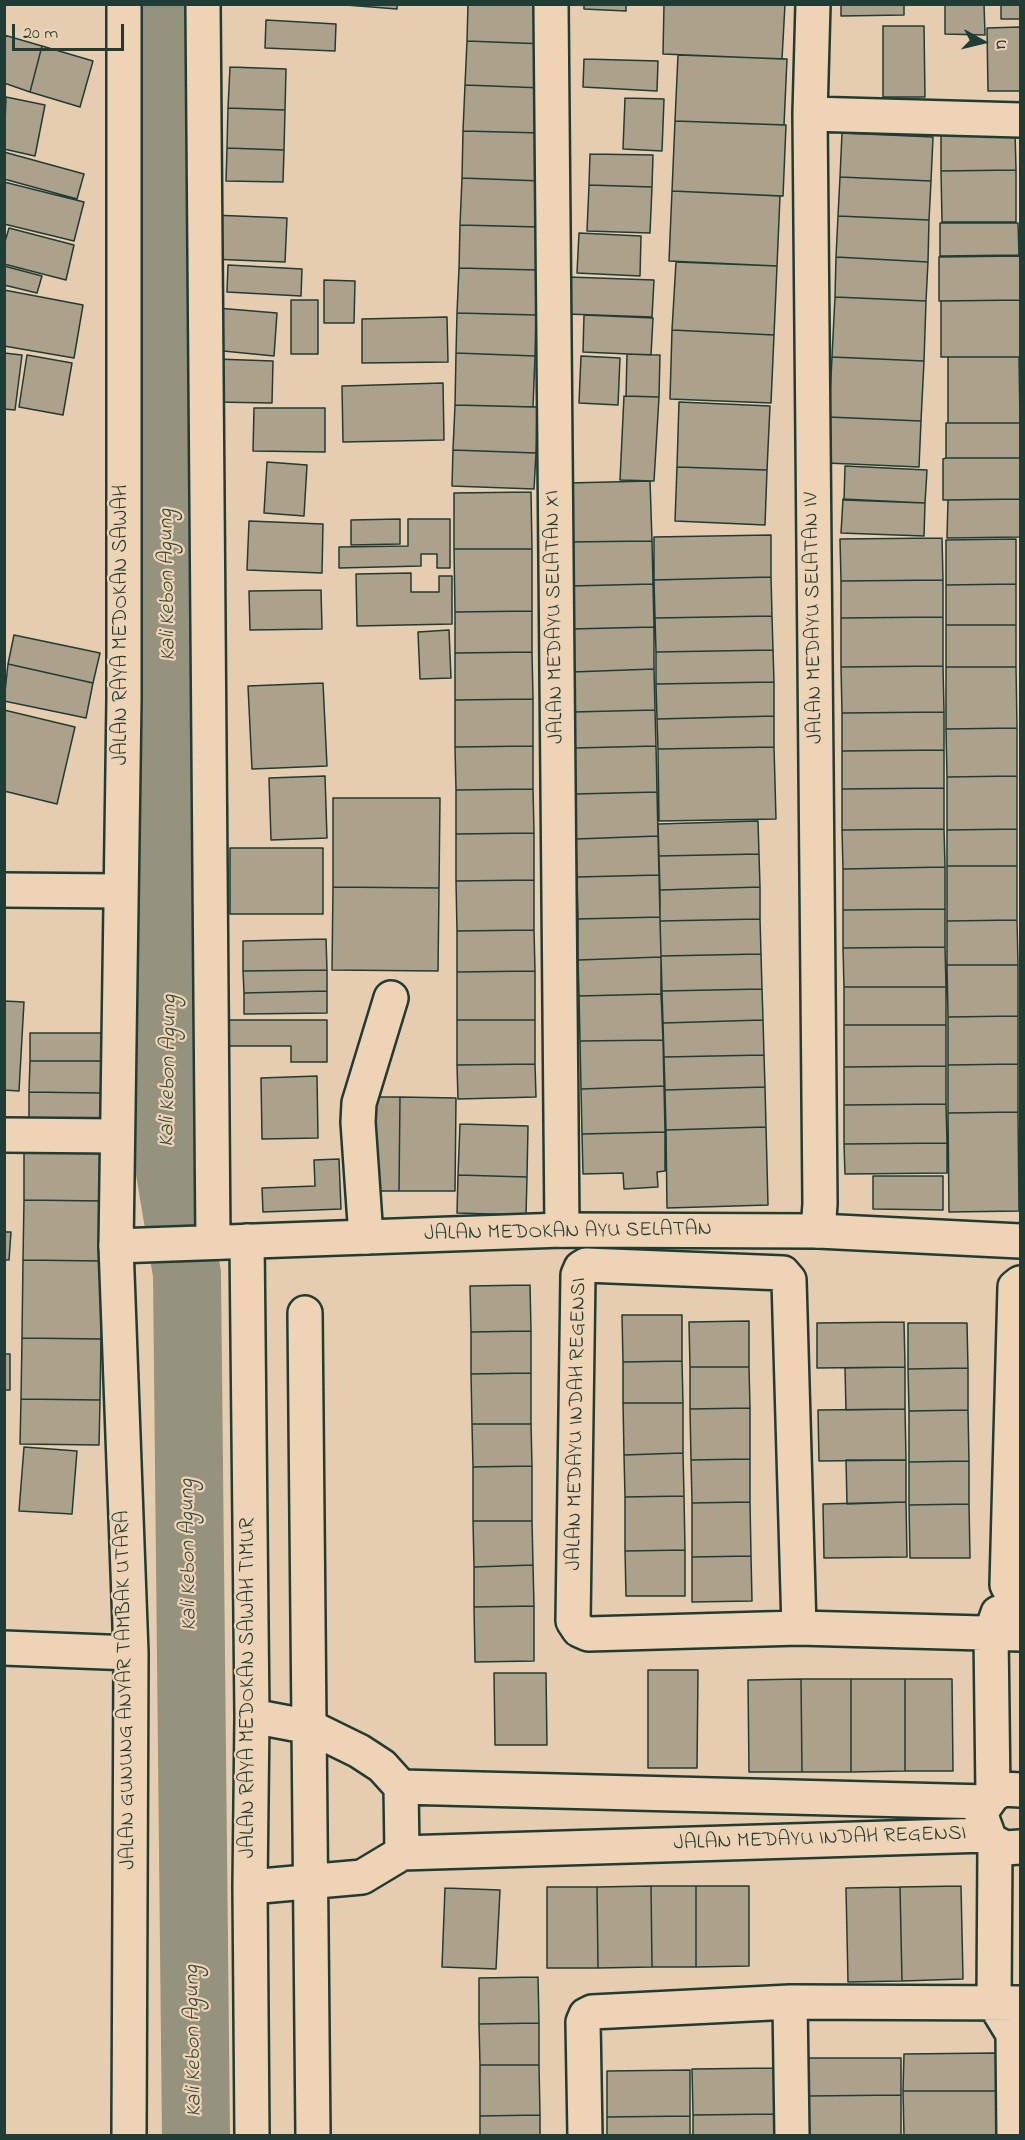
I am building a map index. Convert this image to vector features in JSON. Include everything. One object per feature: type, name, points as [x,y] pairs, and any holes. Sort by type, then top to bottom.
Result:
[{"type":"street","name":"JALAN RAYA MEDOKAN SAWAH","points":[[124,4],[124,676],[116,1136],[124,1245]]},
{"type":"street","points":[[203,4],[209,1243]]},
{"type":"street","name":"JALAN MEDAYU SELATAN XI","points":[[551,4],[562,1230]]},
{"type":"street","name":"JALAN MEDAYU SELATAN IV","points":[[813,4],[810,114],[820,1180],[818,1231]]},
{"type":"street","points":[[810,114],[1020,120]]},
{"type":"street","points":[[4,890],[120,891]]},
{"type":"street","points":[[366,1236],[358,1122],[359,1103],[392,998]]},
{"type":"street","points":[[4,1135],[116,1136]]},
{"type":"street","name":"JALAN MEDOKAN AYU SELATAN","points":[[124,1245],[562,1230],[818,1231],[1020,1240]]},
{"type":"street","name":"JALAN RAYA MEDOKAN SAWAH TIMUR","points":[[247,1240],[252,1716],[250,1887],[252,2136]]},
{"type":"street","name":"JALAN GUNUNG ANYAR TAMBAK UTARA","points":[[124,1245],[131,1653],[129,2136]]},
{"type":"street","name":"JALAN MEDAYU INDAH REGENSI","points":[[799,1628],[789,1280],[783,1273],[586,1266],[581,1268],[578,1275],[573,1621],[579,1630],[588,1634],[799,1628],[1006,1633]]},
{"type":"street","points":[[1001,1842],[982,1818],[1000,1795],[1006,1633],[1014,1597],[1015,1287],[1020,1284]]},
{"type":"street","points":[[305,1313],[313,2136]]},
{"type":"street","points":[[4,1648],[131,1653]]},
{"type":"street","points":[[252,1716],[310,1727],[382,1766],[401,1787],[402,1853]]},
{"type":"street","name":"JALAN MEDAYU INDAH REGENSI","points":[[401,1787],[1000,1795]]},
{"type":"street","name":"JALAN MEDAYU INDAH REGENSI","points":[[250,1887],[311,1883],[362,1876],[402,1853],[1001,1842],[1007,2003]]},
{"type":"street","points":[[790,2002],[792,2136]]},
{"type":"street","points":[[585,2136],[583,2022],[586,2015],[592,2012],[790,2002],[1007,2003],[1017,2028],[1014,2136]]},
{"type":"building","points":[[333,4],[397,4],[397,9]]},
{"type":"building","points":[[468,4],[547,4],[545,44],[467,41]]},
{"type":"building","points":[[584,4],[626,4],[626,11],[584,9]]},
{"type":"building","points":[[664,4],[785,4],[782,59],[663,54]]},
{"type":"building","points":[[841,4],[904,4],[904,15],[841,16]]},
{"type":"building","points":[[945,4],[984,4],[985,35],[945,34]]},
{"type":"building","points":[[1001,4],[1020,4],[1020,19],[1001,19]]},
{"type":"building","points":[[266,20],[336,24],[335,51],[265,48]]},
{"type":"building","points":[[883,26],[924,26],[925,97],[883,97]]},
{"type":"building","points":[[1020,27],[1020,91],[988,91],[987,28]]},
{"type":"building","points":[[4,35],[42,46],[30,92],[4,83]]},
{"type":"building","points":[[467,41],[545,44],[543,88],[465,85]]},
{"type":"building","points":[[42,46],[93,61],[80,107],[30,92]]},
{"type":"building","points":[[678,55],[787,59],[784,125],[675,121]]},
{"type":"building","points":[[584,59],[658,61],[657,91],[583,87]]},
{"type":"building","points":[[230,67],[286,69],[285,110],[228,108]]},
{"type":"building","points":[[465,85],[543,88],[542,133],[463,131]]},
{"type":"building","points":[[6,97],[45,105],[35,156],[4,149]]},
{"type":"building","points":[[625,98],[664,99],[662,151],[623,149]]},
{"type":"building","points":[[228,108],[285,110],[284,150],[227,148]]},
{"type":"building","points":[[675,121],[786,125],[783,196],[672,191]]},
{"type":"building","points":[[463,131],[542,133],[541,181],[462,178]]},
{"type":"building","points":[[941,131],[1015,131],[1016,170],[941,171]]},
{"type":"building","points":[[842,133],[933,137],[931,181],[840,177]]},
{"type":"building","points":[[227,148],[284,150],[283,182],[226,181]]},
{"type":"building","points":[[4,152],[84,174],[77,199],[4,179]]},
{"type":"building","points":[[590,154],[653,155],[652,187],[589,185]]},
{"type":"building","points":[[1016,170],[1016,222],[942,222],[941,171]]},
{"type":"building","points":[[840,177],[931,181],[929,220],[838,216]]},
{"type":"building","points":[[462,178],[541,181],[539,227],[460,225]]},
{"type":"building","points":[[4,182],[84,202],[74,241],[4,224]]},
{"type":"building","points":[[589,185],[652,187],[650,233],[587,231]]},
{"type":"building","points":[[672,191],[780,196],[777,266],[669,261]]},
{"type":"building","points":[[212,215],[287,218],[285,262],[210,259]]},
{"type":"building","points":[[838,216],[929,220],[928,262],[836,257]]},
{"type":"building","points":[[940,223],[1018,223],[1019,255],[940,256]]},
{"type":"building","points":[[460,225],[539,227],[537,270],[459,268]]},
{"type":"building","points":[[9,228],[74,245],[66,280],[4,264],[4,245]]},
{"type":"building","points":[[579,233],[641,236],[640,276],[577,273]]},
{"type":"building","points":[[1020,256],[1020,300],[939,301],[939,257]]},
{"type":"building","points":[[836,257],[928,262],[926,301],[835,297]]},
{"type":"building","points":[[676,262],[777,266],[774,335],[672,330]]},
{"type":"building","points":[[228,265],[302,269],[301,296],[227,292]]},
{"type":"building","points":[[4,266],[42,276],[37,293],[4,285]]},
{"type":"building","points":[[459,268],[537,270],[536,315],[457,313]]},
{"type":"building","points":[[568,277],[654,280],[652,317],[567,314]]},
{"type":"building","points":[[324,280],[355,281],[354,323],[324,323]]},
{"type":"building","points":[[4,290],[83,305],[74,358],[4,346]]},
{"type":"building","points":[[835,297],[926,301],[924,361],[832,357]]},
{"type":"building","points":[[291,300],[318,300],[318,354],[291,354]]},
{"type":"building","points":[[1020,300],[1020,357],[941,357],[941,301]]},
{"type":"building","points":[[217,308],[277,313],[274,356],[213,350]]},
{"type":"building","points":[[457,313],[536,315],[535,356],[456,353]]},
{"type":"building","points":[[584,315],[653,318],[651,355],[583,352]]},
{"type":"building","points":[[447,317],[448,362],[362,363],[362,319]]},
{"type":"building","points":[[672,330],[774,335],[771,403],[670,399]]},
{"type":"building","points":[[4,353],[22,355],[15,410],[4,409]]},
{"type":"building","points":[[456,353],[535,356],[533,407],[455,405]]},
{"type":"building","points":[[627,354],[660,355],[659,397],[626,396]]},
{"type":"building","points":[[27,355],[72,363],[63,415],[19,407]]},
{"type":"building","points":[[581,356],[620,358],[618,405],[579,403]]},
{"type":"building","points":[[832,357],[924,361],[921,421],[829,417]]},
{"type":"building","points":[[948,357],[1019,357],[1020,423],[948,423]]},
{"type":"building","points":[[216,359],[273,361],[272,403],[215,402]]},
{"type":"building","points":[[443,383],[444,440],[343,442],[342,386]]},
{"type":"building","points":[[624,396],[659,397],[654,481],[620,480]]},
{"type":"building","points":[[679,402],[770,406],[767,470],[677,467]]},
{"type":"building","points":[[455,405],[537,407],[536,453],[453,450]]},
{"type":"building","points":[[254,408],[325,408],[325,452],[253,451]]},
{"type":"building","points":[[829,417],[921,421],[919,467],[827,463]]},
{"type":"building","points":[[946,423],[1020,423],[1020,458],[946,458]]},
{"type":"building","points":[[453,450],[536,453],[534,489],[452,486]]},
{"type":"building","points":[[1020,458],[1020,499],[943,500],[943,459]]},
{"type":"building","points":[[267,462],[307,465],[304,516],[264,513]]},
{"type":"building","points":[[845,466],[927,470],[925,503],[844,500]]},
{"type":"building","points":[[677,467],[767,470],[765,525],[675,521]]},
{"type":"building","points":[[650,481],[652,541],[569,542],[568,483]]},
{"type":"building","points":[[531,492],[532,549],[454,549],[454,493]]},
{"type":"building","points":[[843,499],[925,503],[924,536],[841,533]]},
{"type":"building","points":[[1020,499],[1020,537],[947,538],[948,500]]},
{"type":"building","points":[[400,519],[400,544],[351,545],[351,520]]},
{"type":"building","points":[[408,519],[450,519],[450,568],[437,568],[437,554],[421,554],[421,566],[339,568],[339,547],[408,546]]},
{"type":"building","points":[[249,521],[323,524],[322,573],[247,570]]},
{"type":"building","points":[[771,535],[771,577],[654,580],[654,537]]},
{"type":"building","points":[[942,538],[943,580],[841,581],[840,539]]},
{"type":"building","points":[[1016,539],[1016,584],[946,585],[946,540]]},
{"type":"building","points":[[652,541],[653,584],[570,586],[569,542]]},
{"type":"building","points":[[454,549],[532,549],[532,611],[455,612]]},
{"type":"building","points":[[411,573],[411,592],[439,592],[439,576],[452,576],[452,624],[357,626],[356,574]]},
{"type":"building","points":[[771,577],[772,616],[655,618],[654,580]]},
{"type":"building","points":[[943,580],[943,617],[841,618],[841,581]]},
{"type":"building","points":[[653,584],[654,627],[571,629],[570,586]]},
{"type":"building","points":[[1016,584],[1016,625],[946,625],[946,585]]},
{"type":"building","points":[[321,590],[322,629],[250,630],[249,591]]},
{"type":"building","points":[[532,611],[532,652],[455,653],[455,612]]},
{"type":"building","points":[[772,616],[773,650],[656,652],[655,618]]},
{"type":"building","points":[[943,617],[943,666],[841,667],[841,618]]},
{"type":"building","points":[[946,625],[1016,625],[1016,667],[946,667]]},
{"type":"building","points":[[654,627],[654,669],[572,672],[571,629]]},
{"type":"building","points":[[449,630],[451,678],[420,679],[418,632]]},
{"type":"building","points":[[14,635],[100,653],[93,683],[8,664]]},
{"type":"building","points":[[773,650],[774,682],[656,684],[656,652]]},
{"type":"building","points":[[532,652],[533,699],[455,700],[455,653]]},
{"type":"building","points":[[8,664],[93,683],[86,718],[4,701]]},
{"type":"building","points":[[943,666],[944,712],[842,713],[841,667]]},
{"type":"building","points":[[946,667],[1016,667],[1017,728],[946,729]]},
{"type":"building","points":[[654,669],[655,710],[573,712],[572,672]]},
{"type":"building","points":[[774,682],[774,716],[657,719],[656,684]]},
{"type":"building","points":[[323,683],[327,766],[252,769],[248,686]]},
{"type":"building","points":[[533,699],[533,746],[455,747],[455,700]]},
{"type":"building","points":[[4,710],[75,727],[57,804],[4,791]]},
{"type":"building","points":[[655,710],[656,746],[574,748],[573,712]]},
{"type":"building","points":[[944,712],[944,750],[842,751],[842,713]]},
{"type":"building","points":[[774,716],[774,747],[658,749],[657,719]]},
{"type":"building","points":[[1017,728],[1017,776],[947,777],[946,729]]},
{"type":"building","points":[[533,746],[533,789],[456,790],[455,747]]},
{"type":"building","points":[[656,746],[657,792],[575,794],[574,748]]},
{"type":"building","points":[[774,747],[776,819],[659,821],[658,749]]},
{"type":"building","points":[[944,750],[944,788],[842,789],[842,751]]},
{"type":"building","points":[[325,776],[327,838],[271,840],[269,778]]},
{"type":"building","points":[[1017,776],[1017,829],[947,830],[947,777]]},
{"type":"building","points":[[944,788],[944,829],[842,830],[842,789]]},
{"type":"building","points":[[533,789],[534,833],[456,834],[456,790]]},
{"type":"building","points":[[657,792],[658,836],[576,839],[575,794]]},
{"type":"building","points":[[333,798],[440,798],[439,888],[333,887]]},
{"type":"building","points":[[758,821],[759,854],[659,856],[658,824]]},
{"type":"building","points":[[944,829],[945,867],[843,869],[842,830]]},
{"type":"building","points":[[1017,829],[1017,866],[947,866],[947,830]]},
{"type":"building","points":[[534,833],[534,880],[456,881],[456,834]]},
{"type":"building","points":[[658,836],[659,875],[577,877],[576,839]]},
{"type":"building","points":[[230,848],[323,848],[323,914],[230,914]]},
{"type":"building","points":[[759,854],[760,887],[660,890],[659,856]]},
{"type":"building","points":[[947,866],[1017,866],[1017,920],[947,921]]},
{"type":"building","points":[[945,867],[945,909],[843,910],[843,869]]},
{"type":"building","points":[[659,875],[660,917],[578,919],[577,877]]},
{"type":"building","points":[[534,880],[534,930],[457,931],[456,881]]},
{"type":"building","points":[[333,887],[439,888],[438,971],[332,970]]},
{"type":"building","points":[[760,887],[760,919],[660,921],[660,890]]},
{"type":"building","points":[[945,909],[945,947],[843,948],[843,910]]},
{"type":"building","points":[[660,917],[661,957],[578,960],[578,919]]},
{"type":"building","points":[[760,919],[761,954],[661,956],[660,921]]},
{"type":"building","points":[[1017,920],[1018,965],[947,965],[947,921]]},
{"type":"building","points":[[534,930],[535,971],[457,972],[457,931]]},
{"type":"building","points":[[326,939],[327,970],[243,971],[243,941]]},
{"type":"building","points":[[945,947],[946,987],[844,987],[843,948]]},
{"type":"building","points":[[761,954],[762,989],[662,991],[661,956]]},
{"type":"building","points":[[661,957],[661,994],[579,996],[578,960]]},
{"type":"building","points":[[947,965],[1018,965],[1018,1016],[948,1017]]},
{"type":"building","points":[[327,970],[327,991],[244,993],[243,971]]},
{"type":"building","points":[[535,971],[535,1020],[457,1020],[457,972]]},
{"type":"building","points":[[844,987],[946,987],[946,1025],[844,1025]]},
{"type":"building","points":[[762,989],[763,1020],[663,1023],[662,991]]},
{"type":"building","points":[[327,991],[327,1013],[244,1014],[244,993]]},
{"type":"building","points":[[661,994],[663,1040],[580,1041],[579,996]]},
{"type":"building","points":[[4,1001],[24,1002],[19,1091],[4,1090]]},
{"type":"building","points":[[1018,1016],[1018,1064],[948,1065],[948,1017]]},
{"type":"building","points":[[227,1020],[327,1020],[327,1062],[291,1062],[291,1046],[227,1046]]},
{"type":"building","points":[[457,1020],[535,1020],[535,1064],[457,1065]]},
{"type":"building","points":[[763,1020],[764,1055],[664,1057],[663,1023]]},
{"type":"building","points":[[844,1025],[946,1025],[946,1066],[844,1067]]},
{"type":"building","points":[[30,1033],[101,1033],[101,1061],[30,1061]]},
{"type":"building","points":[[663,1040],[664,1086],[581,1089],[580,1041]]},
{"type":"building","points":[[764,1055],[765,1087],[665,1090],[664,1057]]},
{"type":"building","points":[[30,1061],[101,1061],[101,1093],[29,1092]]},
{"type":"building","points":[[535,1064],[536,1097],[458,1099],[457,1065]]},
{"type":"building","points":[[1018,1064],[1018,1112],[948,1113],[948,1065]]},
{"type":"building","points":[[946,1066],[946,1104],[844,1105],[844,1067]]},
{"type":"building","points":[[317,1076],[318,1138],[262,1139],[261,1078]]},
{"type":"building","points":[[664,1086],[665,1132],[582,1134],[581,1089]]},
{"type":"building","points":[[765,1087],[766,1127],[666,1130],[665,1090]]},
{"type":"building","points":[[29,1092],[101,1093],[100,1123],[29,1122]]},
{"type":"building","points":[[374,1097],[400,1097],[399,1191],[373,1191]]},
{"type":"building","points":[[400,1097],[456,1098],[455,1191],[399,1191]]},
{"type":"building","points":[[946,1104],[947,1143],[844,1144],[844,1105]]},
{"type":"building","points":[[1018,1112],[1019,1211],[949,1212],[948,1113]]},
{"type":"building","points":[[460,1124],[528,1126],[527,1177],[458,1175]]},
{"type":"building","points":[[766,1127],[768,1205],[667,1208],[666,1130]]},
{"type":"building","points":[[665,1132],[665,1171],[657,1172],[658,1187],[624,1189],[623,1173],[583,1174],[582,1134]]},
{"type":"building","points":[[947,1143],[947,1173],[845,1174],[844,1144]]},
{"type":"building","points":[[24,1151],[103,1152],[103,1201],[24,1200]]},
{"type":"building","points":[[339,1159],[341,1209],[263,1212],[262,1188],[315,1186],[314,1160]]},
{"type":"building","points":[[458,1175],[527,1177],[526,1215],[457,1213]]},
{"type":"building","points":[[873,1176],[943,1176],[943,1210],[873,1209]]},
{"type":"building","points":[[24,1200],[103,1201],[102,1261],[23,1260]]},
{"type":"building","points":[[4,1232],[11,1232],[9,1260],[4,1260]]},
{"type":"building","points":[[23,1260],[102,1261],[101,1339],[22,1338]]},
{"type":"building","points":[[530,1285],[531,1331],[471,1332],[470,1286]]},
{"type":"building","points":[[622,1315],[682,1315],[682,1361],[623,1362]]},
{"type":"building","points":[[749,1321],[749,1367],[690,1367],[689,1322]]},
{"type":"building","points":[[904,1322],[905,1367],[817,1368],[817,1323]]},
{"type":"building","points":[[908,1323],[967,1323],[968,1368],[908,1369]]},
{"type":"building","points":[[531,1331],[531,1373],[471,1374],[471,1332]]},
{"type":"building","points":[[22,1338],[101,1339],[100,1400],[21,1399]]},
{"type":"building","points":[[4,1354],[10,1354],[10,1390],[4,1390]]},
{"type":"building","points":[[682,1361],[683,1403],[623,1403],[623,1362]]},
{"type":"building","points":[[690,1367],[749,1367],[750,1408],[690,1409]]},
{"type":"building","points":[[905,1367],[905,1409],[846,1410],[845,1368]]},
{"type":"building","points":[[968,1368],[968,1410],[909,1411],[908,1369]]},
{"type":"building","points":[[531,1373],[531,1424],[472,1424],[471,1374]]},
{"type":"building","points":[[21,1399],[100,1400],[99,1445],[20,1444]]},
{"type":"building","points":[[623,1403],[683,1403],[683,1453],[624,1455]]},
{"type":"building","points":[[750,1408],[750,1459],[691,1460],[690,1409]]},
{"type":"building","points":[[905,1409],[906,1460],[819,1461],[818,1410]]},
{"type":"building","points":[[968,1410],[969,1461],[909,1462],[909,1411]]},
{"type":"building","points":[[472,1424],[531,1424],[532,1466],[473,1467]]},
{"type":"building","points":[[24,1447],[77,1451],[72,1514],[19,1511]]},
{"type":"building","points":[[683,1453],[684,1496],[625,1497],[624,1455]]},
{"type":"building","points":[[750,1459],[750,1502],[692,1503],[691,1460]]},
{"type":"building","points":[[846,1460],[906,1460],[906,1502],[847,1504]]},
{"type":"building","points":[[969,1461],[969,1504],[909,1505],[909,1462]]},
{"type":"building","points":[[532,1466],[532,1521],[473,1521],[473,1467]]},
{"type":"building","points":[[684,1496],[685,1550],[625,1551],[625,1497]]},
{"type":"building","points":[[750,1502],[751,1556],[692,1557],[692,1503]]},
{"type":"building","points":[[906,1502],[907,1557],[824,1558],[823,1504]]},
{"type":"building","points":[[969,1504],[970,1558],[910,1558],[909,1505]]},
{"type":"building","points":[[473,1521],[532,1521],[533,1565],[474,1567]]},
{"type":"building","points":[[685,1550],[685,1596],[626,1596],[625,1551]]},
{"type":"building","points":[[751,1556],[752,1601],[692,1602],[692,1557]]},
{"type":"building","points":[[533,1565],[534,1606],[474,1607],[474,1567]]},
{"type":"building","points":[[534,1606],[534,1661],[475,1662],[474,1607]]},
{"type":"building","points":[[648,1670],[698,1670],[697,1768],[648,1768]]},
{"type":"building","points":[[494,1673],[546,1673],[547,1745],[495,1745]]},
{"type":"building","points":[[801,1679],[802,1772],[749,1772],[748,1680]]},
{"type":"building","points":[[801,1679],[851,1679],[851,1772],[802,1772]]},
{"type":"building","points":[[851,1679],[905,1679],[905,1771],[851,1772]]},
{"type":"building","points":[[905,1679],[952,1679],[953,1771],[905,1771]]},
{"type":"building","points":[[651,1886],[696,1886],[696,1967],[652,1967]]},
{"type":"building","points":[[651,1886],[652,1967],[598,1968],[597,1887]]},
{"type":"building","points":[[696,1886],[749,1886],[749,1966],[696,1967]]},
{"type":"building","points":[[961,1886],[963,1979],[902,1981],[900,1887]]},
{"type":"building","points":[[547,1887],[597,1887],[598,1968],[547,1968]]},
{"type":"building","points":[[900,1887],[902,1981],[848,1982],[846,1888]]},
{"type":"building","points":[[445,1888],[500,1890],[496,1969],[442,1967]]},
{"type":"building","points":[[538,1977],[539,2023],[479,2024],[479,1978]]},
{"type":"building","points":[[539,2023],[539,2065],[480,2065],[479,2024]]},
{"type":"building","points":[[996,2053],[996,2091],[903,2091],[904,2054]]},
{"type":"building","points":[[808,2058],[901,2058],[901,2095],[808,2096]]},
{"type":"building","points":[[480,2065],[539,2065],[540,2115],[480,2116]]},
{"type":"building","points":[[775,2068],[776,2114],[693,2115],[692,2069]]},
{"type":"building","points":[[690,2070],[690,2116],[607,2117],[607,2071]]},
{"type":"building","points":[[903,2091],[996,2091],[996,2136],[904,2136]]},
{"type":"building","points":[[901,2095],[901,2136],[809,2136],[808,2096]]},
{"type":"building","points":[[776,2114],[776,2136],[693,2136],[693,2115]]},
{"type":"building","points":[[540,2115],[540,2136],[480,2136],[480,2116]]},
{"type":"building","points":[[690,2116],[690,2136],[607,2136],[607,2117]]},
{"type":"waterway","name":"Kali Kebon Agung","points":[[162,4],[173,838],[169,1166],[187,1274],[196,2136]]}]
